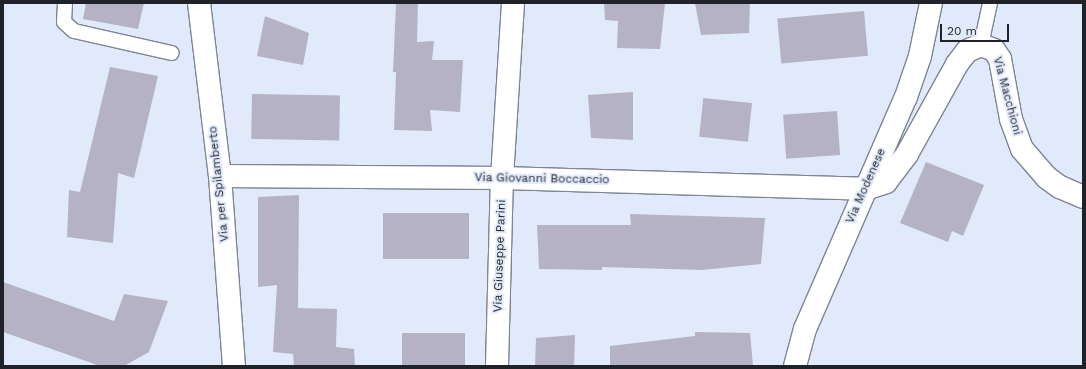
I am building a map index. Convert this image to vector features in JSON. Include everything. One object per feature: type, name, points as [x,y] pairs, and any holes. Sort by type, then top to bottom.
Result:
[{"type":"street","name":"Via per Spilamberto","points":[[199,3],[220,176],[234,366]]},
{"type":"street","name":"Via Giuseppe Parini","points":[[497,366],[502,178],[513,3]]},
{"type":"street","name":"Via Modenese","points":[[795,366],[805,329],[915,69],[931,3]]},
{"type":"street","name":"Via Macchioni","points":[[865,189],[886,182],[907,154],[957,64],[967,51],[981,45],[994,50],[1000,59],[1010,119],[1022,149],[1046,177],[1060,188],[1083,197]]},
{"type":"street","name":"Via Giovanni Boccaccio","points":[[220,176],[502,178],[865,189]]},
{"type":"lane","points":[[65,3],[64,22],[74,31],[172,53]]},
{"type":"lane","points":[[981,45],[990,3]]},
{"type":"building","points":[[86,3],[144,3],[138,29],[83,19]]},
{"type":"building","points":[[396,3],[418,3],[417,42],[434,41],[432,60],[463,60],[460,112],[430,110],[432,131],[394,130],[396,72],[393,72]]},
{"type":"building","points":[[604,3],[665,3],[660,49],[617,48],[618,21],[605,20]]},
{"type":"building","points":[[695,3],[750,3],[749,33],[701,35]]},
{"type":"building","points":[[864,11],[868,56],[781,63],[777,19]]},
{"type":"building","points":[[265,16],[309,33],[303,65],[257,56]]},
{"type":"building","points":[[110,67],[158,76],[134,178],[118,173],[113,243],[67,237],[69,190],[80,192]]},
{"type":"building","points":[[633,92],[633,140],[591,138],[588,95]]},
{"type":"building","points":[[252,94],[340,96],[339,141],[251,139]]},
{"type":"building","points":[[703,98],[752,103],[748,142],[699,137]]},
{"type":"building","points":[[837,111],[840,155],[786,159],[783,115]]},
{"type":"building","points":[[926,162],[984,185],[963,236],[952,231],[948,242],[900,223]]},
{"type":"building","points":[[299,195],[298,308],[337,309],[336,347],[354,349],[355,366],[294,366],[293,354],[273,352],[277,285],[258,287],[258,197]]},
{"type":"building","points":[[383,213],[469,213],[469,259],[383,259]]},
{"type":"building","points":[[630,214],[765,218],[761,264],[702,270],[602,267],[602,270],[539,269],[537,225],[631,225]]},
{"type":"building","points":[[3,282],[114,321],[124,294],[168,301],[149,352],[124,366],[100,366],[3,332]]},
{"type":"building","points":[[695,332],[750,333],[753,366],[610,366],[610,346],[695,336]]},
{"type":"building","points":[[402,333],[465,333],[465,366],[402,366]]},
{"type":"building","points":[[575,335],[574,366],[535,366],[536,338]]}]
